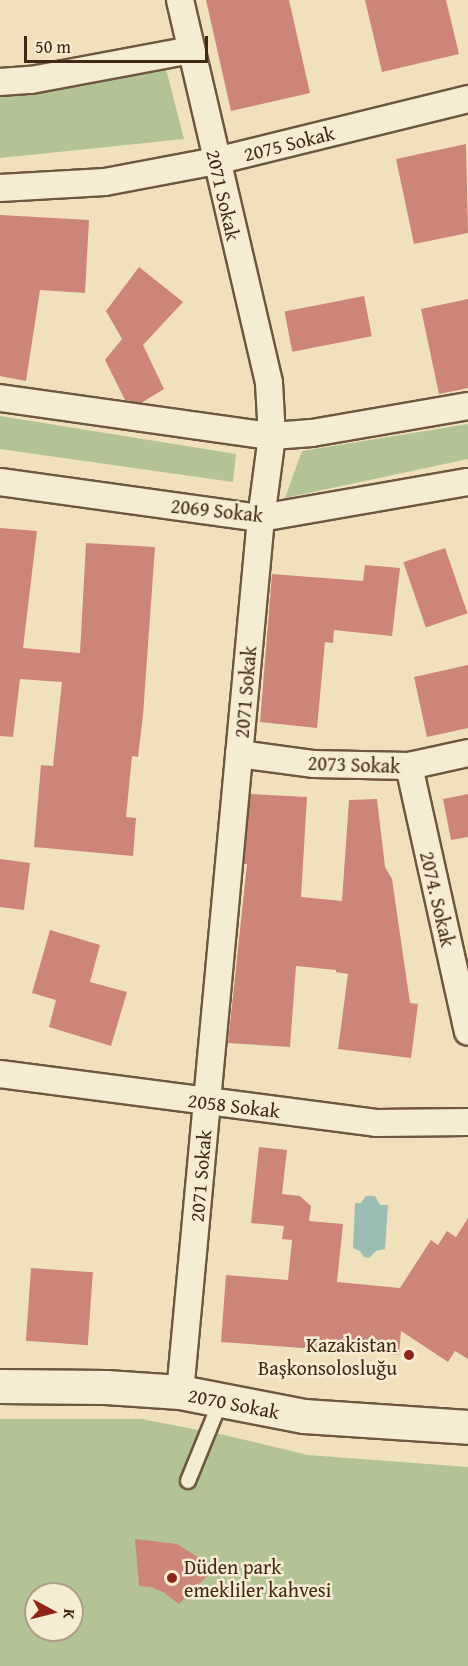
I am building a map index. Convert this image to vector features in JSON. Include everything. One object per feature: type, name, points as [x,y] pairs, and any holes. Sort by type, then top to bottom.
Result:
[{"type":"street","name":"2071 Sokak","points":[[180,0],[269,383],[272,436],[261,518],[180,1392]]},
{"type":"street","points":[[0,82],[31,80],[191,50]]},
{"type":"street","name":"2075 Sokak","points":[[0,188],[105,182],[216,161],[468,99]]},
{"type":"street","points":[[0,398],[272,436],[312,433],[468,406]]},
{"type":"street","name":"2069 Sokak","points":[[0,482],[261,518],[468,482]]},
{"type":"street","name":"2073 Sokak","points":[[239,754],[314,764],[409,766],[468,753]]},
{"type":"street","name":"2074. Sokak","points":[[409,766],[468,1032]]},
{"type":"street","name":"2058 Sokak","points":[[0,1074],[376,1123],[468,1122]]},
{"type":"street","name":"2070 Sokak","points":[[0,1386],[106,1387],[180,1392],[222,1398],[304,1416],[468,1427]]},
{"type":"lane","points":[[188,1481],[222,1398]]},
{"type":"green space","points":[[165,65],[184,139],[0,158],[0,93],[42,92]]},
{"type":"green space","points":[[0,416],[236,454],[233,482],[0,449]]},
{"type":"green space","points":[[468,424],[468,459],[285,498],[302,451]]},
{"type":"green space","points":[[0,1419],[141,1419],[220,1434],[308,1455],[468,1467],[468,1666],[0,1666]]},
{"type":"water","points":[[366,1196],[375,1196],[380,1205],[388,1205],[385,1249],[376,1251],[369,1258],[364,1257],[360,1251],[353,1248],[355,1203],[361,1203]]},
{"type":"building","points":[[206,0],[289,0],[310,93],[231,111]]},
{"type":"building","points":[[365,0],[446,0],[459,54],[382,72]]},
{"type":"building","points":[[466,144],[468,233],[414,244],[396,159]]},
{"type":"building","points":[[0,215],[89,220],[85,293],[40,290],[26,381],[0,376]]},
{"type":"building","points":[[139,267],[183,302],[143,345],[164,389],[141,403],[125,400],[105,360],[122,339],[106,311]]},
{"type":"building","points":[[364,296],[372,336],[292,352],[284,311]]},
{"type":"building","points":[[468,299],[468,388],[439,394],[421,309]]},
{"type":"building","points":[[0,528],[37,531],[23,648],[80,653],[86,543],[155,547],[143,715],[138,757],[132,756],[126,817],[136,818],[133,856],[34,847],[41,765],[53,766],[62,682],[20,679],[13,737],[0,736]]},
{"type":"building","points":[[445,548],[467,613],[426,628],[403,562]]},
{"type":"building","points":[[365,565],[400,568],[392,636],[334,630],[333,643],[325,642],[317,728],[260,722],[272,574],[363,581]]},
{"type":"building","points":[[468,665],[468,728],[427,737],[414,677]]},
{"type":"building","points":[[250,794],[307,797],[301,897],[342,901],[349,800],[377,799],[385,867],[392,879],[410,1003],[418,1004],[411,1058],[338,1049],[348,974],[336,972],[336,970],[296,966],[290,1047],[228,1043],[247,864],[244,864]]},
{"type":"building","points":[[468,794],[468,837],[451,840],[443,799]]},
{"type":"building","points":[[0,859],[30,863],[24,910],[0,907]]},
{"type":"building","points":[[50,930],[100,945],[90,982],[127,992],[111,1046],[49,1027],[56,1000],[32,993]]},
{"type":"building","points":[[259,1147],[287,1150],[282,1194],[300,1196],[311,1206],[309,1221],[343,1224],[337,1282],[400,1288],[431,1240],[438,1245],[447,1231],[456,1237],[468,1218],[468,1359],[455,1351],[448,1362],[401,1331],[399,1355],[221,1342],[226,1275],[288,1280],[292,1240],[282,1239],[284,1226],[251,1223]]},
{"type":"building","points":[[31,1268],[93,1272],[88,1345],[26,1341]]},
{"type":"building","name":"Düden park emekliler kahvesi","points":[[135,1539],[177,1544],[204,1561],[213,1570],[179,1604],[163,1592],[151,1587],[139,1586]]},
{"type":"place","name":"Kazakistan Başkonsolosluğu","points":[[409,1355]]},
{"type":"place","name":"Düden park emekliler kahvesi","points":[[172,1578]]}]
